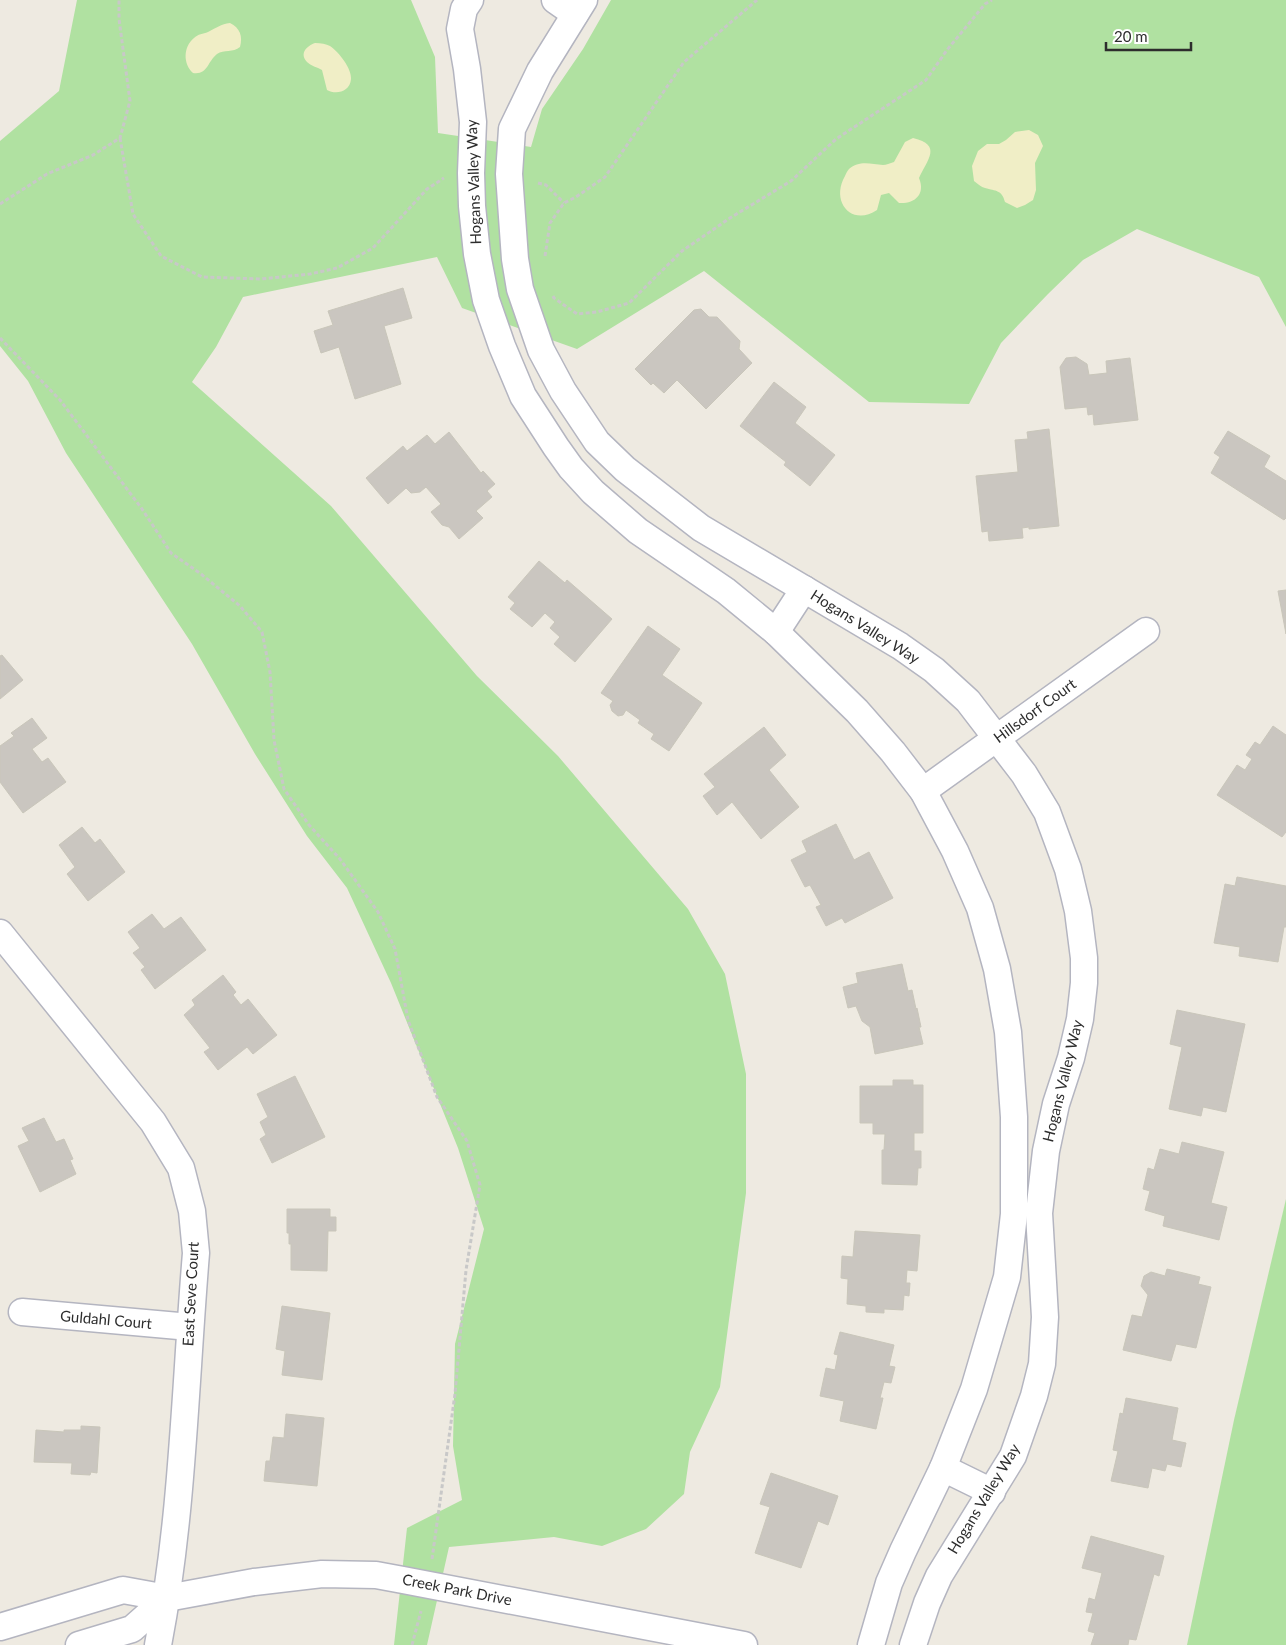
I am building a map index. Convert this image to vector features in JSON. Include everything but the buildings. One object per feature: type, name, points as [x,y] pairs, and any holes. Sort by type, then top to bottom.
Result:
[{"type":"street","name":"Hogans Valley Way","points":[[470,0],[464,9],[460,30],[473,122],[471,173],[477,254],[486,300],[502,346],[523,396],[571,468],[593,492],[638,531],[726,591],[776,632],[857,711],[894,752],[923,791],[955,851],[980,908],[997,969],[1008,1032],[1014,1117],[1014,1214],[1007,1277],[974,1389],[943,1468],[889,1584],[871,1645]]},
{"type":"street","name":"Hogans Valley Way","points":[[571,5],[512,129],[509,181],[514,259],[520,289],[546,358],[562,391],[597,442],[625,469],[701,528],[900,646],[934,670],[968,701],[1024,774],[1047,812],[1068,869],[1078,911],[1084,958],[1084,983],[1080,1019],[1071,1058],[1056,1104],[1046,1151],[1039,1213],[1045,1317],[1042,1364],[1034,1396],[1013,1456],[939,1576],[927,1603],[913,1645]]},
{"type":"street","points":[[473,122],[512,129]]},
{"type":"street","points":[[486,300],[520,289]]},
{"type":"street","points":[[571,468],[597,442]]},
{"type":"street","points":[[776,632],[804,589]]},
{"type":"street","name":"Hillsdorf Court","points":[[923,791],[1146,631]]},
{"type":"street","name":"East Seve Court","points":[[0,933],[154,1122],[181,1168],[192,1211],[196,1253],[175,1540],[158,1645]]},
{"type":"street","points":[[1014,1214],[1039,1213]]},
{"type":"street","name":"Guldahl Court","points":[[22,1312],[190,1327]]},
{"type":"street","points":[[943,1468],[992,1492]]},
{"type":"street","name":"Creek Park Drive","points":[[0,1627],[123,1590],[167,1598],[254,1582],[322,1574],[376,1576],[429,1584],[744,1645]]},
{"type":"street","points":[[79,1645],[132,1629],[167,1598]]},
{"type":"path","points":[[119,0],[130,100],[120,138],[133,214],[161,256],[202,277],[261,279],[310,274],[338,268],[374,248],[427,189],[441,178],[471,173]]},
{"type":"path","points":[[544,259],[550,223],[564,203],[576,197],[604,177],[684,62],[757,0]]},
{"type":"path","points":[[551,290],[554,298],[578,314],[597,312],[629,302],[682,251],[730,218],[791,181],[836,139],[926,80],[947,50],[985,4],[992,0]]},
{"type":"path","points":[[0,204],[47,174],[93,154],[120,138]]},
{"type":"path","points":[[0,338],[60,400],[142,509],[170,553],[201,574],[240,606],[262,632],[270,672],[274,740],[284,789],[309,825],[340,859],[378,912],[396,949],[408,1020],[437,1097],[467,1141],[480,1185],[466,1270],[454,1394],[429,1584],[412,1645]]},
{"type":"green space","points":[[77,0],[411,0],[435,57],[438,133],[531,147],[542,109],[583,49],[611,0],[1286,0],[1286,327],[1259,277],[1137,229],[1083,260],[1048,294],[1001,343],[969,404],[869,402],[704,271],[577,349],[462,308],[437,257],[243,297],[216,347],[192,382],[331,506],[477,676],[558,756],[688,909],[725,974],[746,1074],[746,1193],[720,1387],[690,1452],[684,1494],[646,1529],[602,1546],[554,1537],[449,1547],[427,1645],[394,1645],[407,1528],[462,1500],[453,1446],[455,1344],[484,1229],[458,1148],[391,983],[347,888],[307,836],[255,754],[192,644],[66,453],[28,381],[0,346],[0,141],[59,91]]},
{"type":"green space","points":[[1286,1199],[1286,1645],[1187,1645],[1234,1420]]},
{"type":"sand","points":[[230,23],[240,33],[240,47],[217,54],[205,70],[193,73],[186,60],[186,51],[190,42],[197,36]]},
{"type":"sand","points":[[315,43],[330,46],[344,61],[351,75],[350,83],[345,90],[334,92],[327,90],[322,70],[310,65],[305,59],[305,50]]},
{"type":"sand","points":[[1029,130],[1038,135],[1043,146],[1035,163],[1036,190],[1033,200],[1017,208],[1005,202],[1002,195],[998,192],[984,188],[974,181],[972,166],[978,151],[987,144],[999,144],[1015,132]]},
{"type":"sand","points":[[913,138],[922,141],[930,149],[929,159],[919,178],[921,184],[920,194],[914,200],[904,203],[899,203],[889,193],[881,195],[877,210],[859,216],[852,214],[846,209],[840,195],[841,186],[849,169],[857,164],[883,165],[894,162],[905,142]]}]
